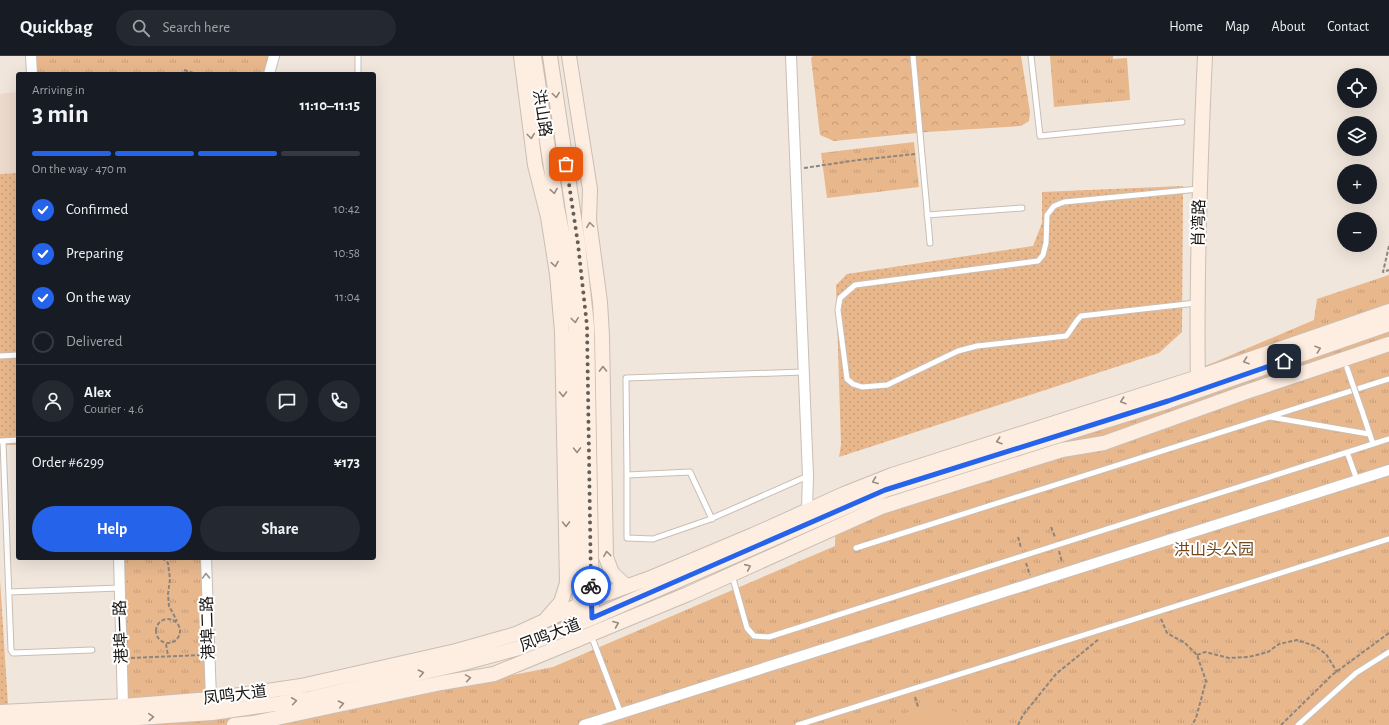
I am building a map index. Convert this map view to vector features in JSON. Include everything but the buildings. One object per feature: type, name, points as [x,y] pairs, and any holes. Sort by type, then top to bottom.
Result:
[{"type":"street","points":[[31,56],[32,72]]},
{"type":"street","points":[[270,72],[274,56]]},
{"type":"street","points":[[521,56],[535,165],[548,217],[557,274],[562,332],[567,583],[561,602],[544,622]]},
{"type":"street","name":"洪山路","points":[[534,56],[557,207],[565,247],[576,328],[586,603]]},
{"type":"street","name":"洪山路","points":[[550,56],[578,244],[587,326],[586,621]]},
{"type":"street","points":[[569,56],[590,189],[589,220],[600,302],[606,557],[612,573],[626,586]]},
{"type":"street","points":[[791,56],[808,476],[807,510]]},
{"type":"street","name":"肖湾路","points":[[1198,384],[1200,189],[1205,56]]},
{"type":"street","name":"凤鸣大道","points":[[0,724],[123,719],[204,713],[302,700],[460,664],[519,648],[586,621],[885,490],[1048,440],[1389,311]]},
{"type":"street","name":"凤鸣大道","points":[[0,712],[123,706],[211,699],[301,686],[456,651],[516,634],[626,586],[653,577],[844,494],[892,475],[1198,384],[1389,324]]},
{"type":"street","points":[[234,725],[253,723],[441,683],[494,674],[688,594],[881,507],[1062,450],[1104,443],[1239,395],[1346,364],[1389,344]]},
{"type":"street","points":[[584,725],[1389,470]]},
{"type":"street","name":"港埠一路","points":[[119,560],[123,706]]},
{"type":"street","name":"港埠二路","points":[[206,560],[211,699]]},
{"type":"lane","points":[[358,56],[358,72]]},
{"type":"lane","points":[[913,56],[930,243]]},
{"type":"lane","points":[[1032,56],[1040,136],[1182,122]]},
{"type":"lane","points":[[1198,303],[1080,316],[1074,323],[1073,329],[1066,336],[977,346],[958,351],[887,385],[862,387],[853,384],[847,379],[838,310],[840,298],[855,285],[1038,261],[1043,255],[1046,243],[1047,215],[1054,206],[1064,202],[1200,189]]},
{"type":"lane","points":[[927,215],[1022,208]]},
{"type":"lane","points":[[0,356],[16,356]]},
{"type":"lane","points":[[1346,364],[1373,444]]},
{"type":"lane","points":[[803,372],[626,378],[627,538],[653,538],[712,518],[808,476]]},
{"type":"lane","points":[[856,548],[1389,379]]},
{"type":"lane","points":[[1269,417],[1369,434]]},
{"type":"lane","points":[[732,574],[746,628],[754,636],[769,637],[1389,439]]},
{"type":"lane","points":[[16,440],[2,441],[11,650],[13,653],[92,650]]},
{"type":"lane","points":[[1347,452],[1357,480]]},
{"type":"lane","points":[[627,475],[690,472],[712,518]]},
{"type":"lane","points":[[798,725],[1389,539]]},
{"type":"lane","points":[[9,592],[120,588]]},
{"type":"lane","points":[[591,634],[621,714]]},
{"type":"lane","points":[[1298,725],[1356,673],[1389,652]]},
{"type":"path","points":[[184,70],[190,72]]},
{"type":"path","points":[[795,169],[858,160],[922,154]]},
{"type":"path","points":[[1389,246],[1383,272],[1389,270]]},
{"type":"path","points":[[164,560],[168,563],[170,579],[168,594],[169,606],[181,629],[179,637],[174,642],[166,644]]},
{"type":"path","points":[[1159,612],[1166,633],[1185,643],[1197,655],[1206,681],[1196,718],[1192,725]]},
{"type":"path","points":[[168,656],[166,644],[157,636],[156,627],[166,619],[177,622]]},
{"type":"path","points":[[1018,725],[1023,715],[1056,674],[1116,626]]},
{"type":"path","points":[[1281,725],[1337,672],[1389,633]]},
{"type":"path","points":[[1197,655],[1205,652],[1229,658],[1249,657],[1268,652],[1279,644],[1297,640],[1314,646],[1326,654],[1337,672]]},
{"type":"path","points":[[122,658],[209,654]]},
{"type":"path","points":[[913,689],[918,707]]},
{"type":"shaded area","points":[[16,92],[16,173],[0,174],[0,94]]},
{"type":"green space","points":[[31,56],[274,56],[270,72],[32,72]]},
{"type":"green space","points":[[813,56],[1021,56],[1030,112],[1029,121],[1021,126],[927,132],[834,141],[820,135],[811,58]]},
{"type":"green space","points":[[1050,56],[1113,56],[1113,59],[1127,58],[1130,100],[1054,107]]},
{"type":"green space","points":[[914,142],[919,187],[827,198],[821,153]]},
{"type":"green space","points":[[16,173],[16,445],[0,445],[0,174]]},
{"type":"green space","points":[[1183,186],[1182,332],[1159,353],[839,457],[841,445],[836,285],[847,274],[1033,246],[1042,223],[1042,192]]},
{"type":"green space","name":"洪山头公园","points":[[1389,275],[1389,725],[0,725],[369,704],[553,667],[835,546],[836,513],[1215,362],[1314,320],[1317,299]]},
{"type":"green space","points":[[119,560],[206,560],[211,699],[123,706]]},
{"type":"green space","points":[[0,579],[8,705],[0,705]]},
{"type":"green space","points":[[931,705],[953,710],[971,725],[893,725],[906,713],[919,707]]},
{"type":"way so far","points":[[566,164],[578,244],[587,326],[591,586]]},
{"type":"route","points":[[591,586],[592,618],[885,490],[1168,401],[1284,361]]}]
